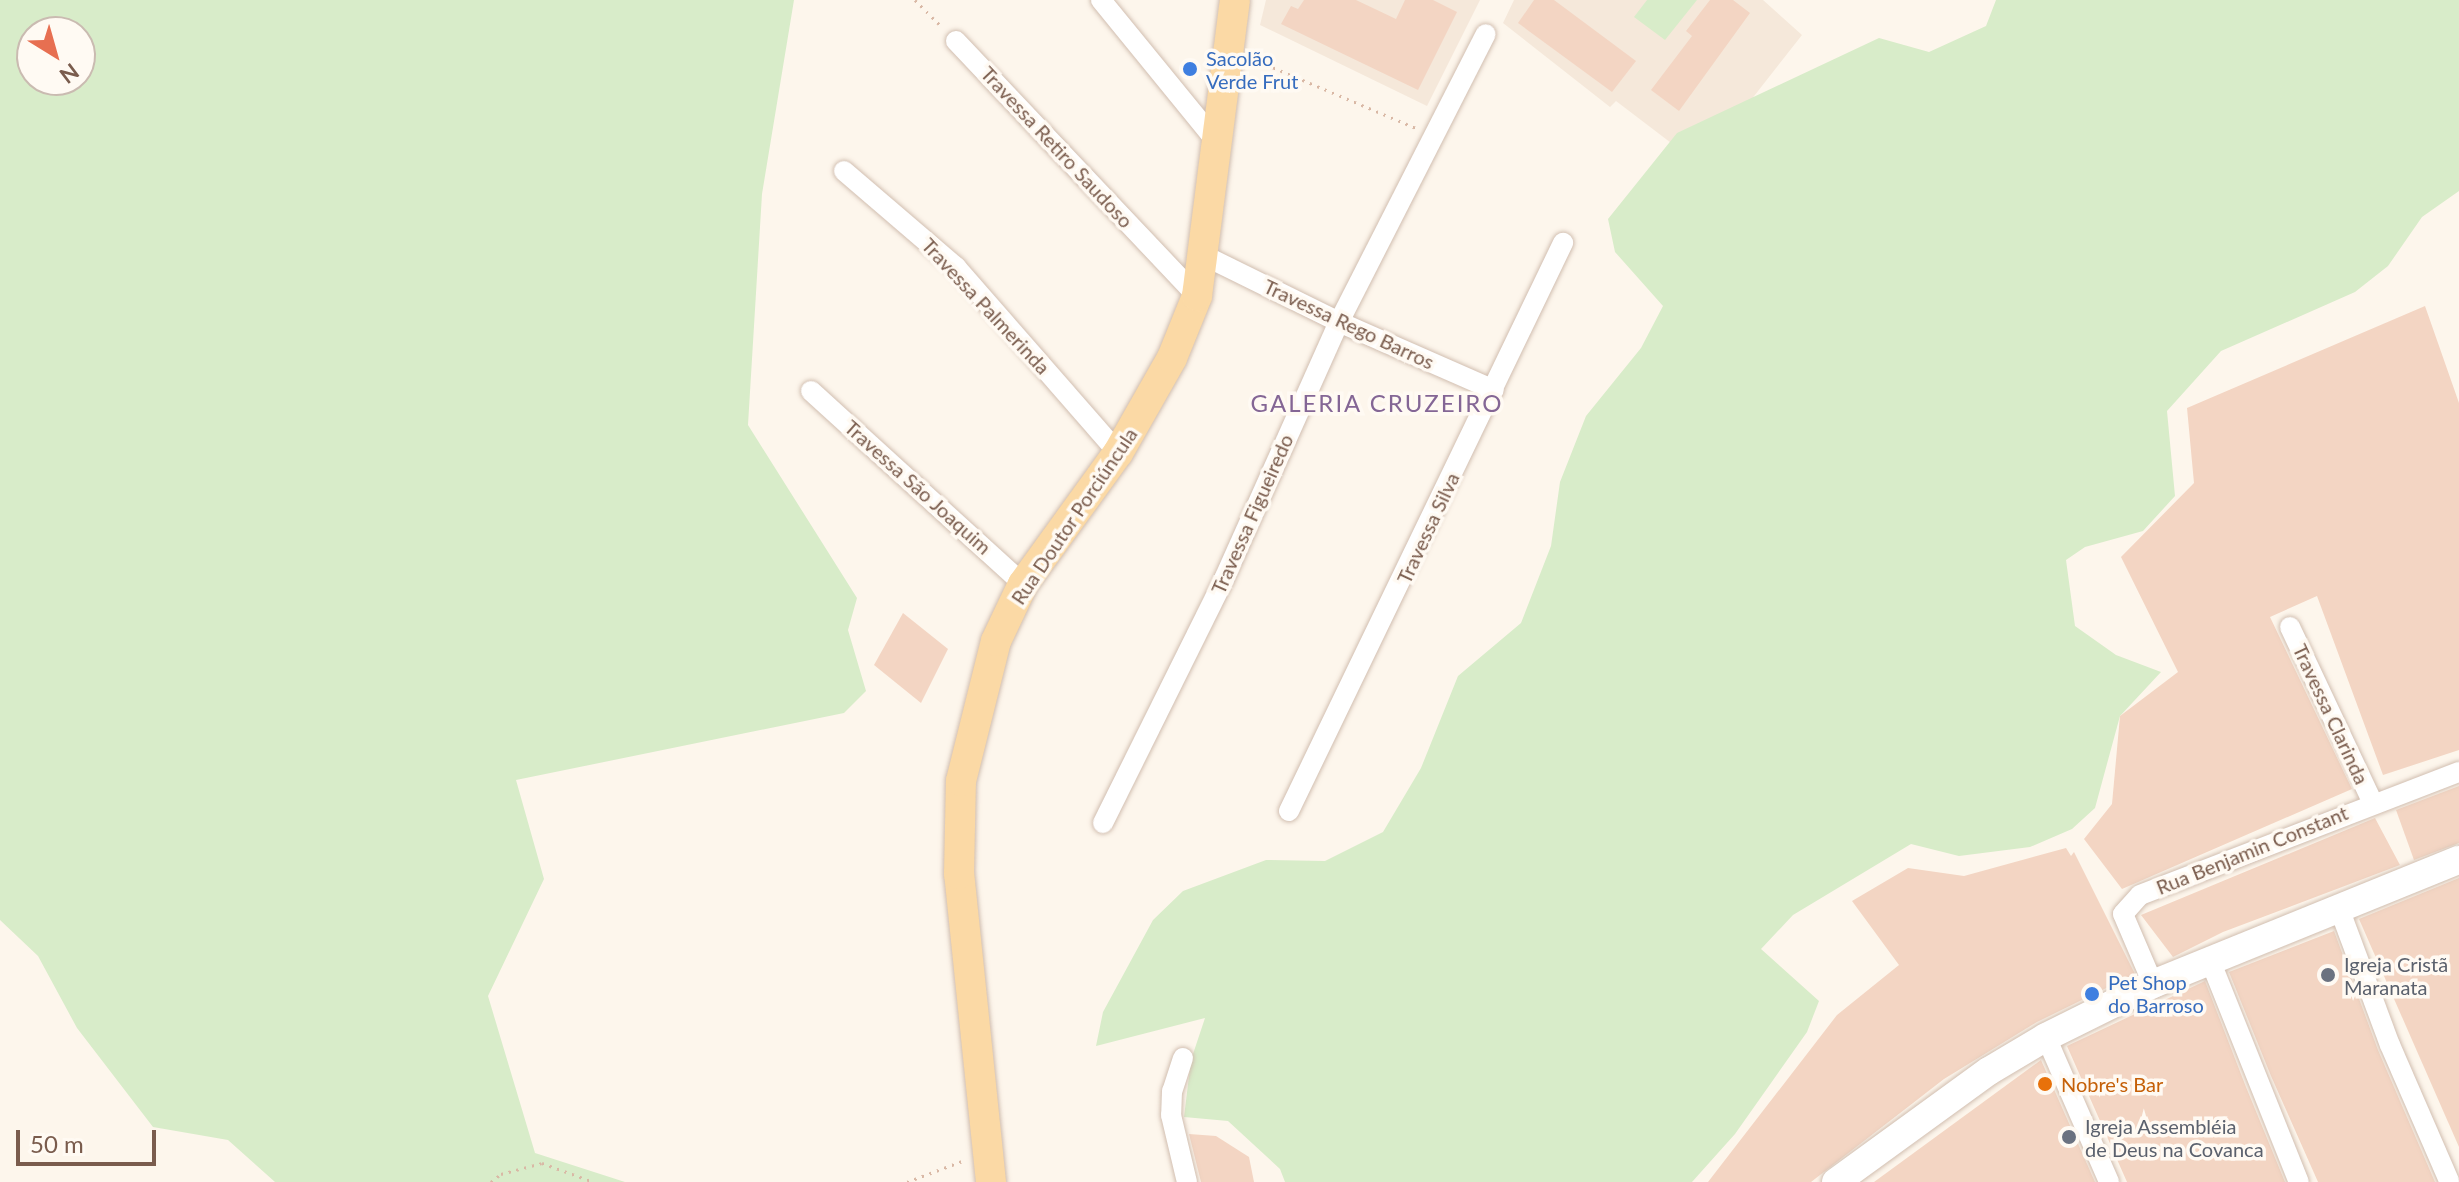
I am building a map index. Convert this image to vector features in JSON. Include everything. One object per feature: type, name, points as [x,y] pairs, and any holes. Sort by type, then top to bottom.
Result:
[{"type":"main road","name":"Rua Doutor Porciúncula","points":[[991,1182],[959,874],[961,781],[996,641],[1023,584],[1118,453],[1172,358],[1197,296],[1220,146],[1235,0]]},
{"type":"main road","points":[[1836,1182],[1989,1071],[2046,1037],[2153,984],[2459,860]]},
{"type":"street","points":[[1101,0],[1220,146]]},
{"type":"street","name":"Travessa Figueiredo","points":[[1103,823],[1224,579],[1339,322],[1431,134],[1486,34]]},
{"type":"street","name":"Travessa Retiro Saudoso","points":[[956,41],[1197,296]]},
{"type":"street","name":"Travessa Palmerinda","points":[[844,171],[956,267],[1118,453]]},
{"type":"street","name":"Travessa Silva","points":[[1289,811],[1563,243]]},
{"type":"street","name":"Travessa Rego Barros","points":[[1205,256],[1339,322],[1494,390]]},
{"type":"street","name":"Travessa São Joaquim","points":[[811,391],[1023,584]]},
{"type":"street","name":"Travessa Clarinda","points":[[2290,627],[2372,801]]},
{"type":"street","name":"Rua Benjamin Constant","points":[[2153,984],[2126,924],[2128,904],[2372,801],[2459,772]]},
{"type":"street","points":[[2339,908],[2390,1045],[2449,1181]]},
{"type":"street","points":[[2210,960],[2299,1182]]},
{"type":"street","points":[[2046,1037],[2109,1182]]},
{"type":"street","points":[[1183,1058],[1172,1091],[1171,1115],[1187,1182]]},
{"type":"path","points":[[915,0],[956,41]]},
{"type":"path","points":[[1231,48],[1298,81],[1431,134]]},
{"type":"path","points":[[907,1182],[987,1152]]},
{"type":"path","points":[[491,1182],[501,1174],[542,1163],[594,1182]]},
{"type":"shaded area","points":[[1266,0],[1480,0],[1427,106],[1260,25]]},
{"type":"shaded area","points":[[1514,0],[1763,0],[1802,35],[1700,165],[1616,101],[1610,107],[1503,23]]},
{"type":"green space","points":[[0,0],[794,0],[762,194],[748,425],[857,598],[848,630],[866,691],[844,713],[516,780],[544,879],[488,996],[535,1153],[625,1182],[275,1182],[228,1140],[153,1127],[77,1028],[38,956],[0,920]]},
{"type":"green space","points":[[1647,0],[1697,0],[1665,40],[1634,17]]},
{"type":"green space","points":[[1996,0],[2459,0],[2459,191],[2422,217],[2388,266],[2355,292],[2221,351],[2167,411],[2175,496],[2143,531],[2085,547],[2066,560],[2075,626],[2116,655],[2161,672],[2120,716],[2095,808],[2072,829],[2030,847],[1959,856],[1911,844],[1793,915],[1761,949],[1819,1001],[1807,1032],[1735,1134],[1692,1182],[1285,1182],[1280,1169],[1228,1121],[1184,1117],[1191,1060],[1205,1018],[1096,1046],[1103,1012],[1153,920],[1183,891],[1266,860],[1325,861],[1383,832],[1421,768],[1458,676],[1521,623],[1551,546],[1560,482],[1586,416],[1641,348],[1663,306],[1615,252],[1608,219],[1677,133],[1879,38],[1929,52],[1986,26]]},
{"type":"building","points":[[1304,0],[1356,0],[1396,19],[1405,0],[1433,0],[1457,12],[1418,90],[1281,24],[1291,6],[1298,9]]},
{"type":"building","points":[[1534,0],[1554,0],[1636,61],[1612,92],[1518,23]]},
{"type":"building","points":[[1710,0],[1733,0],[1750,13],[1679,111],[1651,90],[1692,36],[1686,31]]},
{"type":"building","points":[[2425,306],[2459,403],[2459,750],[2383,775],[2317,596],[2270,617],[2352,789],[2122,889],[2084,839],[2112,804],[2120,716],[2178,672],[2121,557],[2194,483],[2187,408]]},
{"type":"building","points":[[903,613],[948,649],[921,703],[874,665]]},
{"type":"building","points":[[2459,786],[2459,843],[2414,860],[2396,810]]},
{"type":"building","points":[[2375,818],[2400,865],[2223,932],[2173,957],[2141,915]]},
{"type":"building","points":[[2066,848],[2071,856],[2074,852],[2135,974],[2037,1022],[1944,1079],[1811,1182],[1708,1182],[1837,1015],[1899,965],[1852,901],[1908,868],[1964,876]]},
{"type":"building","points":[[2459,878],[2459,1147],[2359,919]]},
{"type":"building","points":[[2334,931],[2378,1050],[2435,1182],[2318,1182],[2229,972]]},
{"type":"building","points":[[2205,981],[2285,1182],[2127,1182],[2067,1046]]},
{"type":"building","points":[[2041,1060],[2095,1182],[1874,1182]]},
{"type":"building","points":[[1189,1134],[1216,1136],[1249,1157],[1254,1182],[1201,1182]]},
{"type":"place","name":"Sacolão Verde Frut","points":[[1190,69]]},
{"type":"place","name":"Igreja Cristã Maranata","points":[[2328,975]]},
{"type":"place","name":"Pet Shop do Barroso","points":[[2092,994]]},
{"type":"place","name":"Nobre's Bar","points":[[2045,1084]]},
{"type":"place","name":"Igreja Assembléia de Deus na Covanca","points":[[2069,1137]]},
{"type":"district","name":"GALERIA CRUZEIRO","points":[[1377,403]]}]
